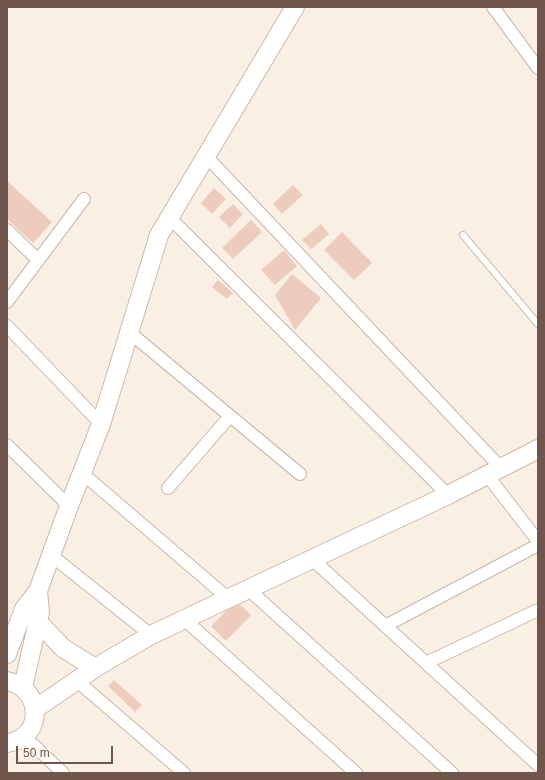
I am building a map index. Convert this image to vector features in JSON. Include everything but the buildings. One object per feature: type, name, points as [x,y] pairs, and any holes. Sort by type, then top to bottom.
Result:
[{"type":"main road","points":[[7,654],[12,627],[38,591],[101,424],[159,235],[295,7]]},
{"type":"main road","points":[[35,709],[76,680],[151,635],[448,495],[538,449]]},
{"type":"main road","points":[[12,744],[30,728],[34,719],[35,709],[33,700],[15,684],[38,622],[40,612],[38,591]]},
{"type":"main road","points":[[38,622],[63,648],[95,668]]},
{"type":"street","points":[[493,7],[538,68]]},
{"type":"street","points":[[206,156],[494,471],[538,541]]},
{"type":"street","points":[[7,302],[84,199]]},
{"type":"street","points":[[169,217],[448,495]]},
{"type":"street","points":[[7,230],[38,260]]},
{"type":"street","points":[[7,326],[101,424]]},
{"type":"street","points":[[129,332],[300,474]]},
{"type":"street","points":[[168,488],[230,416]]},
{"type":"street","points":[[7,445],[69,506]]},
{"type":"street","points":[[82,473],[229,598]]},
{"type":"street","points":[[385,626],[538,545]]},
{"type":"street","points":[[52,556],[151,635]]},
{"type":"street","points":[[312,559],[538,765]]},
{"type":"street","points":[[248,589],[452,773]]},
{"type":"street","points":[[426,664],[538,610]]},
{"type":"street","points":[[184,619],[356,773]]},
{"type":"street","points":[[76,680],[184,773]]},
{"type":"street","points":[[12,744],[63,773]]},
{"type":"lane","points":[[463,234],[538,324]]}]
